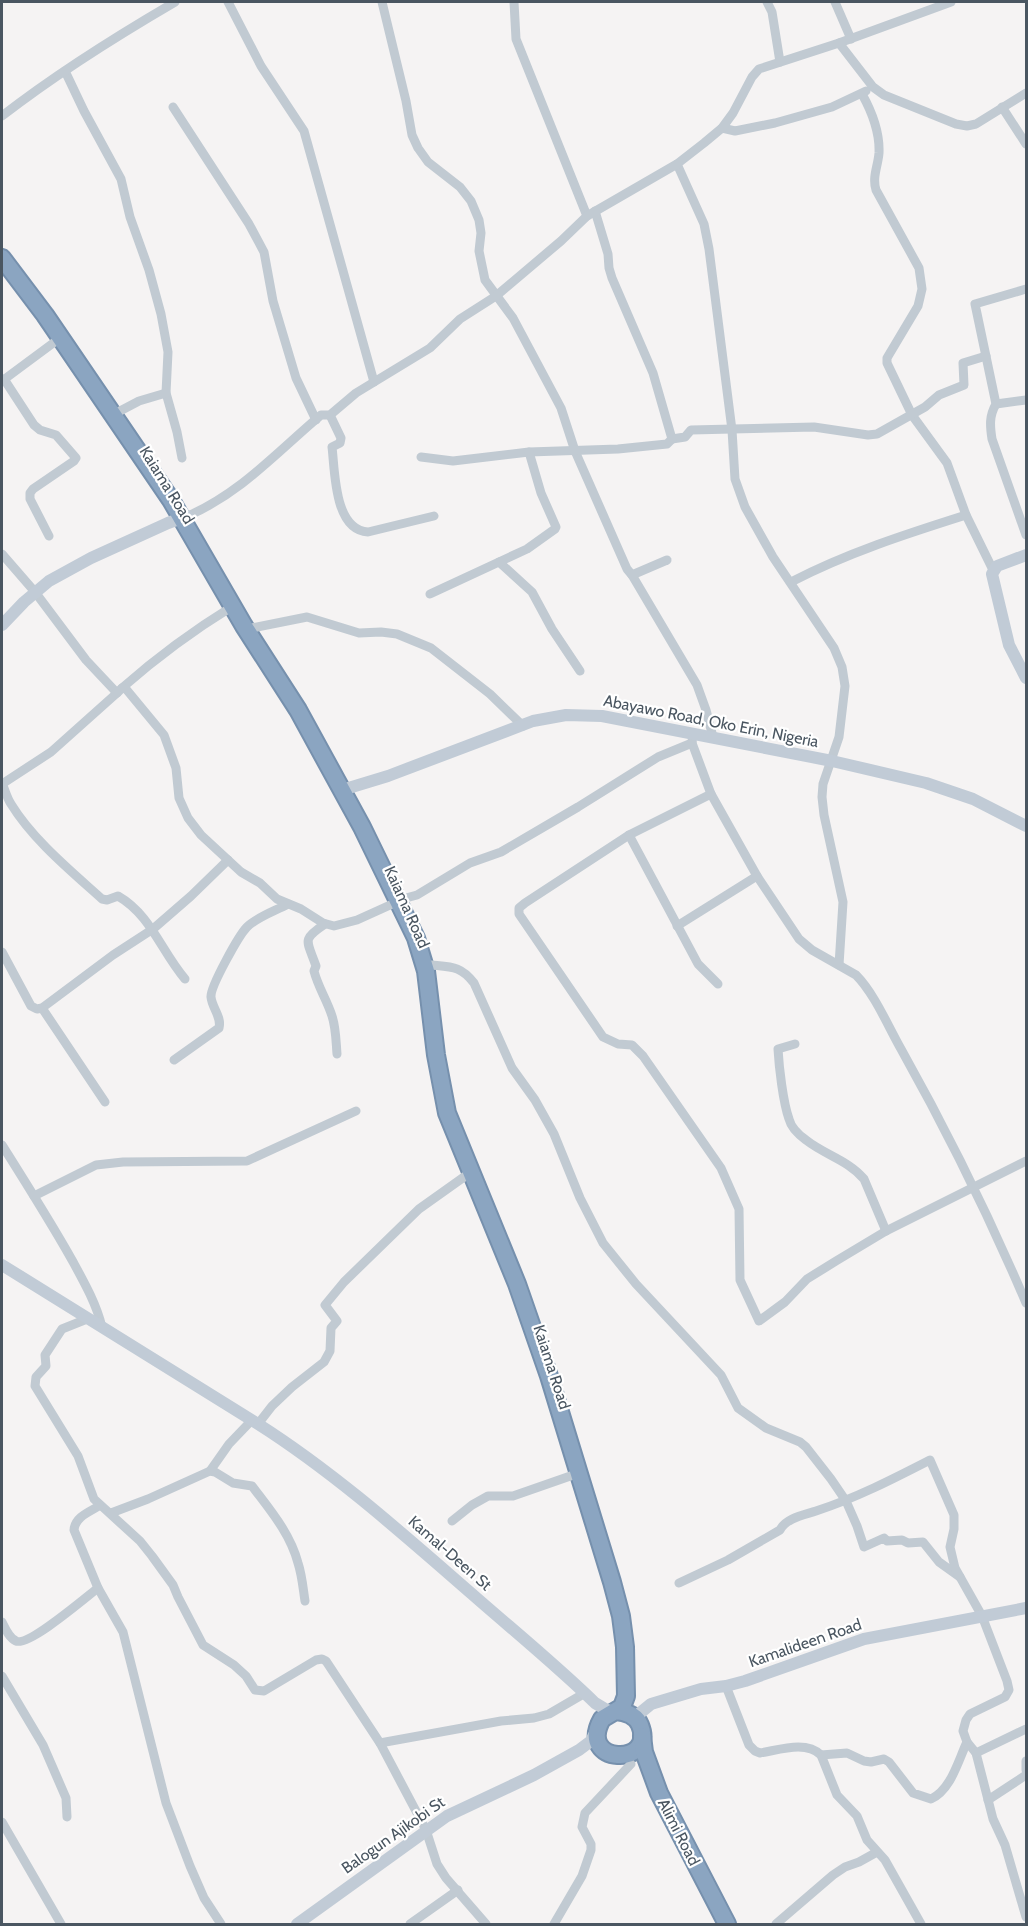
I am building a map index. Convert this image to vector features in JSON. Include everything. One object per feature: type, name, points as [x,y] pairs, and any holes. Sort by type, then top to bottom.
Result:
[{"type":"highway","name":"Kaiama Road","points":[[2,247],[37,290],[120,411],[252,627],[288,681],[424,942],[431,965],[438,1006],[444,1069],[450,1102],[510,1247],[544,1342],[618,1582],[632,1645],[638,1725]]},
{"type":"highway","name":"Kaiama Road","points":[[2,258],[185,518],[233,606],[348,794]]},
{"type":"highway","name":"Kaiama Road","points":[[402,900],[422,954],[436,1055],[451,1126],[494,1223],[521,1294],[603,1550],[623,1631],[626,1661],[626,1696],[622,1707],[607,1719]]},
{"type":"highway","points":[[609,1753],[629,1755],[640,1744],[638,1725],[624,1712],[607,1719],[598,1741],[609,1753],[639,1770],[650,1787],[720,1924]]},
{"type":"highway","name":"Alimi Road","points":[[638,1725],[644,1752],[659,1793],[727,1924]]},
{"type":"street","points":[[2,116],[30,94],[175,2]]},
{"type":"street","points":[[228,2],[261,66],[304,131],[374,382]]},
{"type":"street","points":[[382,2],[412,135],[428,162],[460,187],[471,201],[479,220],[481,233],[479,251],[485,280],[513,318],[561,408],[575,451],[627,569],[697,685],[713,737]]},
{"type":"street","points":[[514,2],[516,39],[608,254],[612,278],[653,373],[672,439]]},
{"type":"street","points":[[767,2],[772,12],[780,62]]},
{"type":"street","points":[[835,2],[851,39]]},
{"type":"street","points":[[2,625],[49,581],[91,558],[208,507],[246,482],[321,416],[330,415],[356,393],[430,348],[460,319],[496,296],[591,214],[677,164],[722,128],[756,72],[851,39],[932,5],[951,2]]},
{"type":"street","points":[[839,43],[873,87],[884,95],[925,113],[967,126],[976,124],[1026,93]]},
{"type":"street","points":[[66,71],[84,111],[121,179],[130,217],[149,270],[168,352],[166,393],[182,458]]},
{"type":"street","points":[[722,128],[735,131],[776,123],[832,107],[873,87]]},
{"type":"street","points":[[862,94],[870,108],[878,138],[879,154],[874,177],[876,190],[919,268],[922,289],[918,306],[887,358],[888,367],[912,415],[947,463],[966,515],[993,570],[992,574],[1010,645],[1026,678]]},
{"type":"street","points":[[173,107],[249,224],[264,252],[273,301],[296,378],[316,420]]},
{"type":"street","points":[[1002,107],[1026,144]]},
{"type":"street","points":[[677,164],[704,224],[710,249],[732,430],[735,479],[745,507],[767,547],[834,648],[842,667],[844,686],[839,737],[823,784],[822,797],[843,902],[838,965]]},
{"type":"street","points":[[1026,289],[975,304],[996,404],[992,411],[990,426],[992,439],[1026,535]]},
{"type":"street","points":[[49,536],[30,499],[30,493],[76,458],[56,435],[33,425],[3,380],[60,338]]},
{"type":"street","points":[[421,456],[453,461],[530,452],[667,444],[672,439],[685,437],[691,430],[814,427],[868,435],[881,433],[926,407],[939,395],[964,385],[963,363],[986,356]]},
{"type":"street","points":[[120,411],[139,401],[166,393]]},
{"type":"street","points":[[996,404],[1026,400]]},
{"type":"street","points":[[330,415],[341,438],[340,443],[332,447],[337,495],[345,518],[363,532],[368,532],[434,516]]},
{"type":"street","points":[[430,594],[527,549],[556,527],[541,493],[530,452]]},
{"type":"street","points":[[791,582],[826,564],[894,537],[966,515]]},
{"type":"street","points":[[2,554],[35,592],[86,660],[119,690]]},
{"type":"street","points":[[993,570],[997,566],[1026,555]]},
{"type":"street","points":[[632,575],[667,560]]},
{"type":"street","points":[[499,562],[532,592],[552,629],[580,671]]},
{"type":"street","points":[[185,979],[153,929],[136,909],[115,896],[107,900],[102,899],[50,850],[10,803],[2,783],[51,752],[143,670],[233,606]]},
{"type":"street","points":[[252,627],[307,617],[359,633],[397,634],[431,648],[490,694],[523,726]]},
{"type":"street","points":[[119,690],[126,689],[164,735],[176,768],[179,798],[188,818],[201,835],[240,872],[260,883],[277,899],[301,909],[325,924],[334,926],[417,895],[471,863],[501,852],[692,738],[711,794],[757,876],[799,939],[812,950],[855,975],[870,995],[907,1060],[974,1189],[1026,1303]]},
{"type":"street","name":"Abayawo Road, Oko Erin, Nigeria","points":[[348,794],[388,776],[533,722],[566,715],[602,716],[692,738],[713,737],[926,783],[973,799],[1026,826]]},
{"type":"street","points":[[711,794],[629,835],[525,903],[519,908],[519,914],[603,1037],[618,1044],[632,1046],[643,1056],[721,1168],[739,1209],[740,1280],[759,1321],[785,1302],[807,1279],[886,1231],[1026,1161]]},
{"type":"street","points":[[629,835],[698,964],[718,984]]},
{"type":"street","points":[[2,952],[31,1006],[37,1009],[42,1008],[113,955],[153,929],[228,860]]},
{"type":"street","points":[[677,926],[757,876]]},
{"type":"street","points":[[174,1060],[219,1028],[220,1023],[211,997],[215,981],[243,932],[252,924],[288,904]]},
{"type":"street","points":[[325,924],[309,936],[307,943],[316,966],[314,970],[318,985],[333,1018],[337,1054]]},
{"type":"street","points":[[431,965],[456,967],[467,974],[474,983],[512,1068],[535,1100],[554,1134],[580,1198],[603,1243],[636,1284],[721,1375],[738,1408],[766,1428],[800,1442],[806,1447],[846,1501],[864,1547],[884,1538],[887,1541],[923,1542],[939,1562],[960,1577]]},
{"type":"street","points":[[42,1008],[105,1102]]},
{"type":"street","points":[[795,1044],[778,1049],[789,1120],[806,1140],[858,1172],[864,1179],[886,1231]]},
{"type":"street","points":[[34,1196],[96,1166],[123,1162],[247,1161],[356,1112]]},
{"type":"street","points":[[2,1145],[52,1226],[90,1294],[98,1310],[102,1328]]},
{"type":"street","points":[[111,1513],[210,1471],[229,1444],[292,1387],[324,1362],[330,1351],[331,1328],[337,1321],[325,1305],[349,1277],[419,1209],[471,1172]]},
{"type":"street","name":"Kamal-Deen St","points":[[2,1265],[277,1436],[356,1494],[595,1703],[605,1709],[607,1719]]},
{"type":"street","points":[[87,1319],[62,1329],[45,1355],[46,1366],[36,1377],[35,1386],[78,1456],[94,1499],[140,1541],[173,1585],[203,1645],[234,1665],[255,1689],[264,1691],[316,1660],[322,1659],[326,1662],[380,1743],[426,1830],[437,1864],[446,1878],[486,1924]]},
{"type":"street","points":[[679,1583],[728,1560],[780,1530],[783,1523],[846,1501],[930,1460],[954,1515],[955,1522],[950,1547],[955,1568],[982,1616],[1009,1690],[1005,1696],[970,1714],[963,1731],[967,1742],[976,1753],[993,1819],[1005,1845],[1026,1917]]},
{"type":"street","points":[[210,1471],[233,1483],[252,1486],[275,1517],[290,1540],[299,1564],[304,1601]]},
{"type":"street","points":[[452,1521],[488,1496],[513,1496],[579,1473]]},
{"type":"street","points":[[99,1506],[78,1519],[74,1530],[98,1588],[123,1632],[166,1803],[194,1877],[216,1923]]},
{"type":"street","points":[[2,1622],[10,1637],[23,1642],[98,1588]]},
{"type":"street","name":"Kamalideen Road","points":[[638,1725],[640,1713],[651,1704],[701,1689],[745,1681],[864,1639],[1026,1608]]},
{"type":"street","points":[[2,1644],[10,1637]]},
{"type":"street","points":[[2,1676],[43,1745],[66,1798],[67,1817]]},
{"type":"street","points":[[726,1686],[749,1745],[755,1751],[760,1753],[807,1747],[817,1750],[837,1795],[852,1809],[867,1840],[885,1860],[921,1924]]},
{"type":"street","points":[[380,1743],[541,1716],[549,1714],[585,1693]]},
{"type":"street","points":[[579,1750],[591,1741],[607,1719]]},
{"type":"street","points":[[976,1753],[1026,1729]]},
{"type":"street","points":[[821,1755],[847,1753],[871,1762],[884,1759],[889,1762],[913,1793],[931,1799],[936,1797],[948,1783],[967,1742]]},
{"type":"street","points":[[579,1750],[596,1749],[609,1753]]},
{"type":"street","name":"Balogun Ajikobi St","points":[[297,1924],[426,1830],[468,1805],[534,1775],[579,1750]]},
{"type":"street","points":[[1026,1761],[1026,1770]]},
{"type":"street","points":[[554,1924],[582,1876],[591,1850],[591,1844],[582,1827],[585,1813],[631,1764]]},
{"type":"street","points":[[988,1800],[1026,1775]]},
{"type":"street","points":[[2,1822],[61,1924]]},
{"type":"street","points":[[776,1924],[833,1875],[877,1852]]},
{"type":"street","points":[[410,1924],[458,1890]]}]
